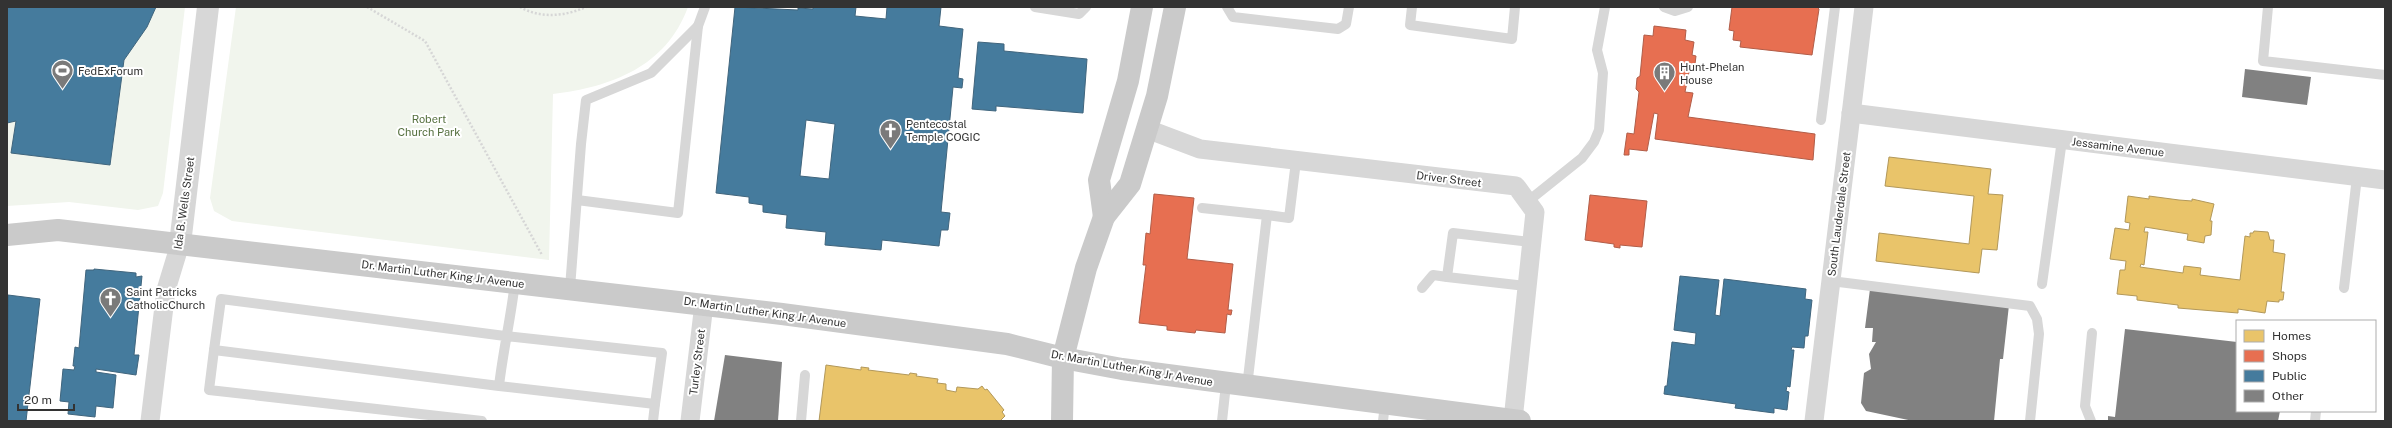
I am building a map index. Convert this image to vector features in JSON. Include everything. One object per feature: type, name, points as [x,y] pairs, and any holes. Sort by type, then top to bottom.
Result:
[{"type":"main road","points":[[1104,217],[1099,180],[1128,81],[1142,7]]},
{"type":"main road","points":[[1062,421],[1063,358],[1086,268],[1104,217],[1130,184],[1165,63],[1175,7]]},
{"type":"main road","name":"Dr. Martin Luther King Jr Avenue","points":[[7,236],[58,230],[704,304],[1007,344],[1063,358],[1247,387],[1384,413],[1516,421]]},
{"type":"street","name":"Ida B. Wells Street","points":[[150,421],[166,290],[180,244],[208,7]]},
{"type":"street","name":"South Lauderdale Street","points":[[1814,421],[1864,7]]},
{"type":"street","name":"Jessamine Avenue","points":[[1851,113],[2385,180]]},
{"type":"street","name":"Driver Street","points":[[1147,129],[1200,149],[1516,186],[1535,212],[1526,286],[1516,421]]},
{"type":"street","name":"Turley Street","points":[[690,421],[704,304]]},
{"type":"lane","points":[[577,200],[678,213],[698,26],[705,7]]},
{"type":"lane","points":[[1035,7],[1078,14],[1086,7]]},
{"type":"lane","points":[[1227,7],[1232,17],[1338,29],[1346,24],[1349,7]]},
{"type":"lane","points":[[1412,7],[1410,25],[1512,39],[1515,7]]},
{"type":"lane","points":[[1527,202],[1582,158],[1597,136],[1599,130],[1603,73],[1597,50],[1605,7]]},
{"type":"lane","points":[[1664,7],[1675,10],[1688,7]]},
{"type":"lane","points":[[1821,120],[1836,7]]},
{"type":"lane","points":[[2268,7],[2263,61],[2385,75]]},
{"type":"lane","points":[[570,288],[586,100],[651,73],[698,26]]},
{"type":"lane","points":[[2042,284],[2062,140]]},
{"type":"lane","points":[[1202,208],[1289,218],[1296,161]]},
{"type":"lane","points":[[2344,288],[2357,177]]},
{"type":"lane","points":[[1247,387],[1267,216]]},
{"type":"lane","points":[[1447,277],[1452,233],[1531,242]]},
{"type":"lane","points":[[1422,288],[1433,275],[1526,286]]},
{"type":"lane","points":[[1831,281],[2030,306],[2037,319],[2039,334],[2030,421]]},
{"type":"lane","points":[[499,386],[505,336],[512,315],[515,282]]},
{"type":"lane","points":[[482,421],[209,390],[221,299],[505,336],[662,353],[653,421]]},
{"type":"lane","points":[[2091,421],[2085,406],[2092,333]]},
{"type":"lane","points":[[214,350],[656,404]]},
{"type":"lane","points":[[801,421],[805,374]]},
{"type":"lane","points":[[1222,421],[1226,384]]},
{"type":"path","points":[[367,7],[425,41],[542,255]]},
{"type":"path","points":[[520,7],[527,11],[552,16],[571,14],[586,7]]},
{"type":"green space","points":[[7,7],[185,7],[163,193],[158,206],[138,210],[69,202],[7,206]]},
{"type":"green space","name":"Robert Church Park","points":[[236,7],[688,7],[678,28],[666,45],[651,59],[634,70],[595,86],[553,94],[549,260],[232,221],[214,211],[210,198]]},
{"type":"building: Homes","points":[[1889,157],[1991,169],[1988,194],[2003,195],[1997,250],[1982,249],[1979,273],[1876,261],[1879,233],[1969,244],[1974,196],[1885,186]]},
{"type":"building: Homes","points":[[2128,196],[2149,199],[2149,196],[2192,201],[2192,199],[2214,204],[2210,221],[2212,221],[2211,235],[2205,236],[2204,243],[2187,240],[2188,234],[2145,227],[2144,232],[2148,232],[2144,265],[2141,264],[2140,267],[2183,273],[2184,266],[2201,268],[2200,275],[2240,280],[2245,236],[2250,237],[2250,233],[2253,233],[2254,231],[2268,232],[2270,240],[2274,240],[2273,252],[2285,254],[2281,292],[2284,292],[2283,300],[2279,300],[2279,302],[2267,301],[2265,313],[2238,309],[2238,313],[2178,308],[2178,305],[2137,300],[2137,296],[2117,294],[2120,270],[2125,270],[2126,261],[2110,259],[2115,228],[2129,230],[2130,223],[2125,222]]},
{"type":"building: Homes","points":[[826,365],[861,370],[861,367],[869,368],[868,370],[909,375],[910,373],[917,374],[916,376],[938,379],[937,383],[946,384],[946,390],[956,392],[957,387],[978,389],[982,386],[985,390],[987,389],[1004,410],[1002,412],[1005,416],[1000,421],[819,421]]},
{"type":"building: Shops","points":[[1732,7],[1817,7],[1819,9],[1812,55],[1740,47],[1741,41],[1733,40],[1734,31],[1729,30]]},
{"type":"building: Shops","name":"Hunt-Phelan House","points":[[1654,26],[1686,30],[1685,40],[1694,42],[1692,55],[1696,56],[1694,72],[1689,72],[1685,92],[1693,93],[1688,117],[1815,134],[1813,160],[1655,139],[1658,114],[1654,113],[1647,151],[1629,149],[1629,155],[1624,155],[1627,133],[1634,134],[1639,92],[1636,89],[1637,78],[1640,76],[1644,35],[1653,36]]},
{"type":"building: Shops","points":[[1154,194],[1194,198],[1187,259],[1233,264],[1228,310],[1232,310],[1231,315],[1227,314],[1225,333],[1196,330],[1195,333],[1167,330],[1167,326],[1139,323],[1146,265],[1143,265],[1146,233],[1150,234]]},
{"type":"building: Shops","points":[[1590,195],[1647,201],[1642,247],[1620,245],[1620,248],[1614,247],[1614,244],[1585,240]]},
{"type":"building: Public","name":"FedExForum","points":[[7,7],[156,7],[147,27],[124,60],[110,165],[11,153],[16,121],[7,123]]},
{"type":"building: Public","name":"Pentecostal Temple COGIC","points":[[735,7],[798,10],[798,8],[813,9],[813,7],[856,7],[855,16],[886,19],[887,7],[941,7],[939,26],[963,29],[958,78],[963,79],[962,88],[953,87],[941,212],[950,213],[948,230],[941,230],[939,246],[882,240],[881,250],[825,245],[826,232],[786,228],[787,215],[763,212],[763,205],[749,203],[749,197],[716,193]],"holes":[[[806,120],[835,124],[829,179],[800,176]]]},
{"type":"building: Public","points":[[978,42],[1004,44],[1004,51],[1087,59],[1083,113],[996,106],[996,111],[972,109]]},
{"type":"building: Public","name":"Saint Patricks CatholicChurch","points":[[94,269],[136,273],[136,277],[142,276],[134,355],[139,355],[136,375],[96,369],[96,372],[116,375],[113,408],[96,406],[95,417],[68,414],[69,402],[60,401],[63,369],[74,370],[75,347],[79,348],[86,270]]},
{"type":"building: Public","points":[[1680,276],[1719,280],[1715,315],[1720,316],[1724,279],[1806,289],[1805,299],[1812,300],[1808,336],[1805,336],[1804,348],[1792,347],[1791,350],[1794,350],[1790,387],[1787,386],[1786,391],[1789,392],[1787,410],[1774,408],[1774,413],[1735,408],[1736,404],[1664,394],[1665,386],[1667,386],[1672,342],[1695,345],[1696,333],[1674,330]]},
{"type":"building: Public","points":[[8,295],[40,299],[26,421],[7,421]]},
{"type":"building: Other","points":[[2245,69],[2311,77],[2307,105],[2242,97]]},
{"type":"building: Other","points":[[1870,289],[2009,305],[2003,359],[2000,359],[1994,421],[1913,421],[1866,411],[1861,403],[1864,373],[1871,369],[1869,354],[1876,342],[1872,342],[1873,328],[1865,328]]},
{"type":"building: Other","points":[[2125,329],[2236,342],[2236,412],[2280,412],[2278,421],[2108,421],[2108,416],[2115,417]]},
{"type":"building: Other","points":[[725,355],[782,362],[778,421],[714,421]]},
{"type":"place","name":"FedExForum","points":[[63,90]]},
{"type":"place","name":"Hunt-Phelan House","points":[[1664,92]]},
{"type":"place","name":"Pentecostal Temple COGIC","points":[[890,150]]},
{"type":"place","name":"Saint Patricks CatholicChurch","points":[[110,318]]}]
